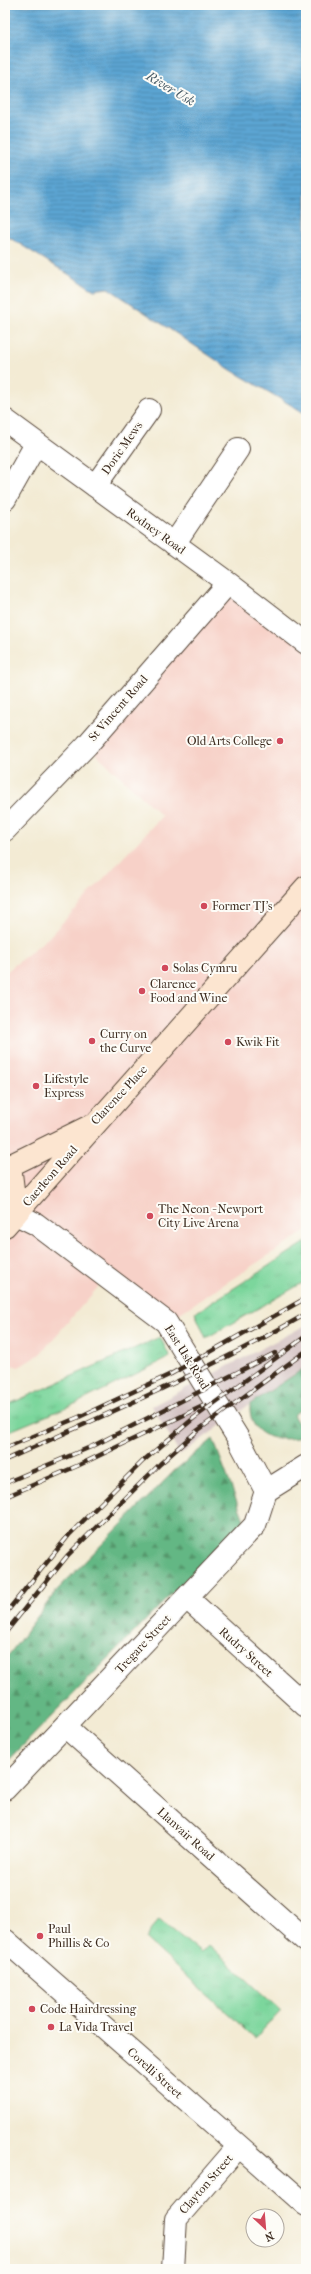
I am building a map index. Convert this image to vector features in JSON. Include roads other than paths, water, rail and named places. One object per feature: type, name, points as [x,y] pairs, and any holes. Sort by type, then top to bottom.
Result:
[{"type":"main road","name":"Clarence Place","points":[[7,1166],[93,1125],[306,887]]},
{"type":"main road","name":"Caerleon Road","points":[[11,1220],[93,1125]]},
{"type":"main road","points":[[7,1166],[11,1220]]},
{"type":"street","name":"Doric Mews","points":[[95,486],[149,410]]},
{"type":"street","name":"Rodney Road","points":[[5,420],[228,583],[306,643]]},
{"type":"street","points":[[5,499],[36,444]]},
{"type":"street","points":[[174,544],[238,449]]},
{"type":"street","name":"St Vincent Road","points":[[5,830],[87,745],[228,583]]},
{"type":"street","name":"East Usk Road","points":[[11,1220],[36,1224],[166,1322],[238,1438],[266,1491]]},
{"type":"street","points":[[266,1491],[306,1466]]},
{"type":"street","name":"Tregare Street","points":[[5,1789],[66,1727],[255,1525],[266,1491]]},
{"type":"street","name":"Rudry Street","points":[[187,1598],[306,1706]]},
{"type":"street","name":"Llanvair Road","points":[[66,1727],[306,1941]]},
{"type":"street","name":"Corelli Street","points":[[5,1940],[238,2147],[306,2205]]},
{"type":"street","name":"Clayton Street","points":[[173,2269],[176,2219],[238,2147]]},
{"type":"water","name":"River Usk","points":[[5,5],[306,5],[306,414],[231,370],[108,288],[94,290],[5,235]]},
{"type":"railway","points":[[5,1448],[79,1417],[171,1374],[306,1298]]},
{"type":"railway","points":[[5,1460],[195,1373],[306,1314]]},
{"type":"railway","points":[[5,1614],[69,1535],[143,1461],[194,1418],[306,1336]]},
{"type":"railway","points":[[5,1633],[68,1555],[160,1464],[197,1431],[306,1351]]},
{"type":"railway","points":[[5,1483],[93,1446],[275,1353]]},
{"type":"railway","points":[[5,1497],[77,1466],[205,1405]]},
{"type":"place","name":"Old Arts College","points":[[280,741]]},
{"type":"place","name":"Former TJ's","points":[[204,906]]},
{"type":"place","name":"Solas Cymru","points":[[165,968]]},
{"type":"place","name":"Clarence Food and Wine","points":[[142,991]]},
{"type":"place","name":"Curry on the Curve","points":[[92,1041]]},
{"type":"place","name":"Kwik Fit","points":[[228,1042]]},
{"type":"place","name":"Lifestyle Express","points":[[36,1086]]},
{"type":"place","name":"The Neon - Newport City Live Arena","points":[[150,1216]]},
{"type":"place","name":"Paul Phillis & Co","points":[[40,1936]]},
{"type":"place","name":"Code Hairdressing","points":[[32,2009]]},
{"type":"place","name":"La Vida Travel","points":[[51,2027]]}]
